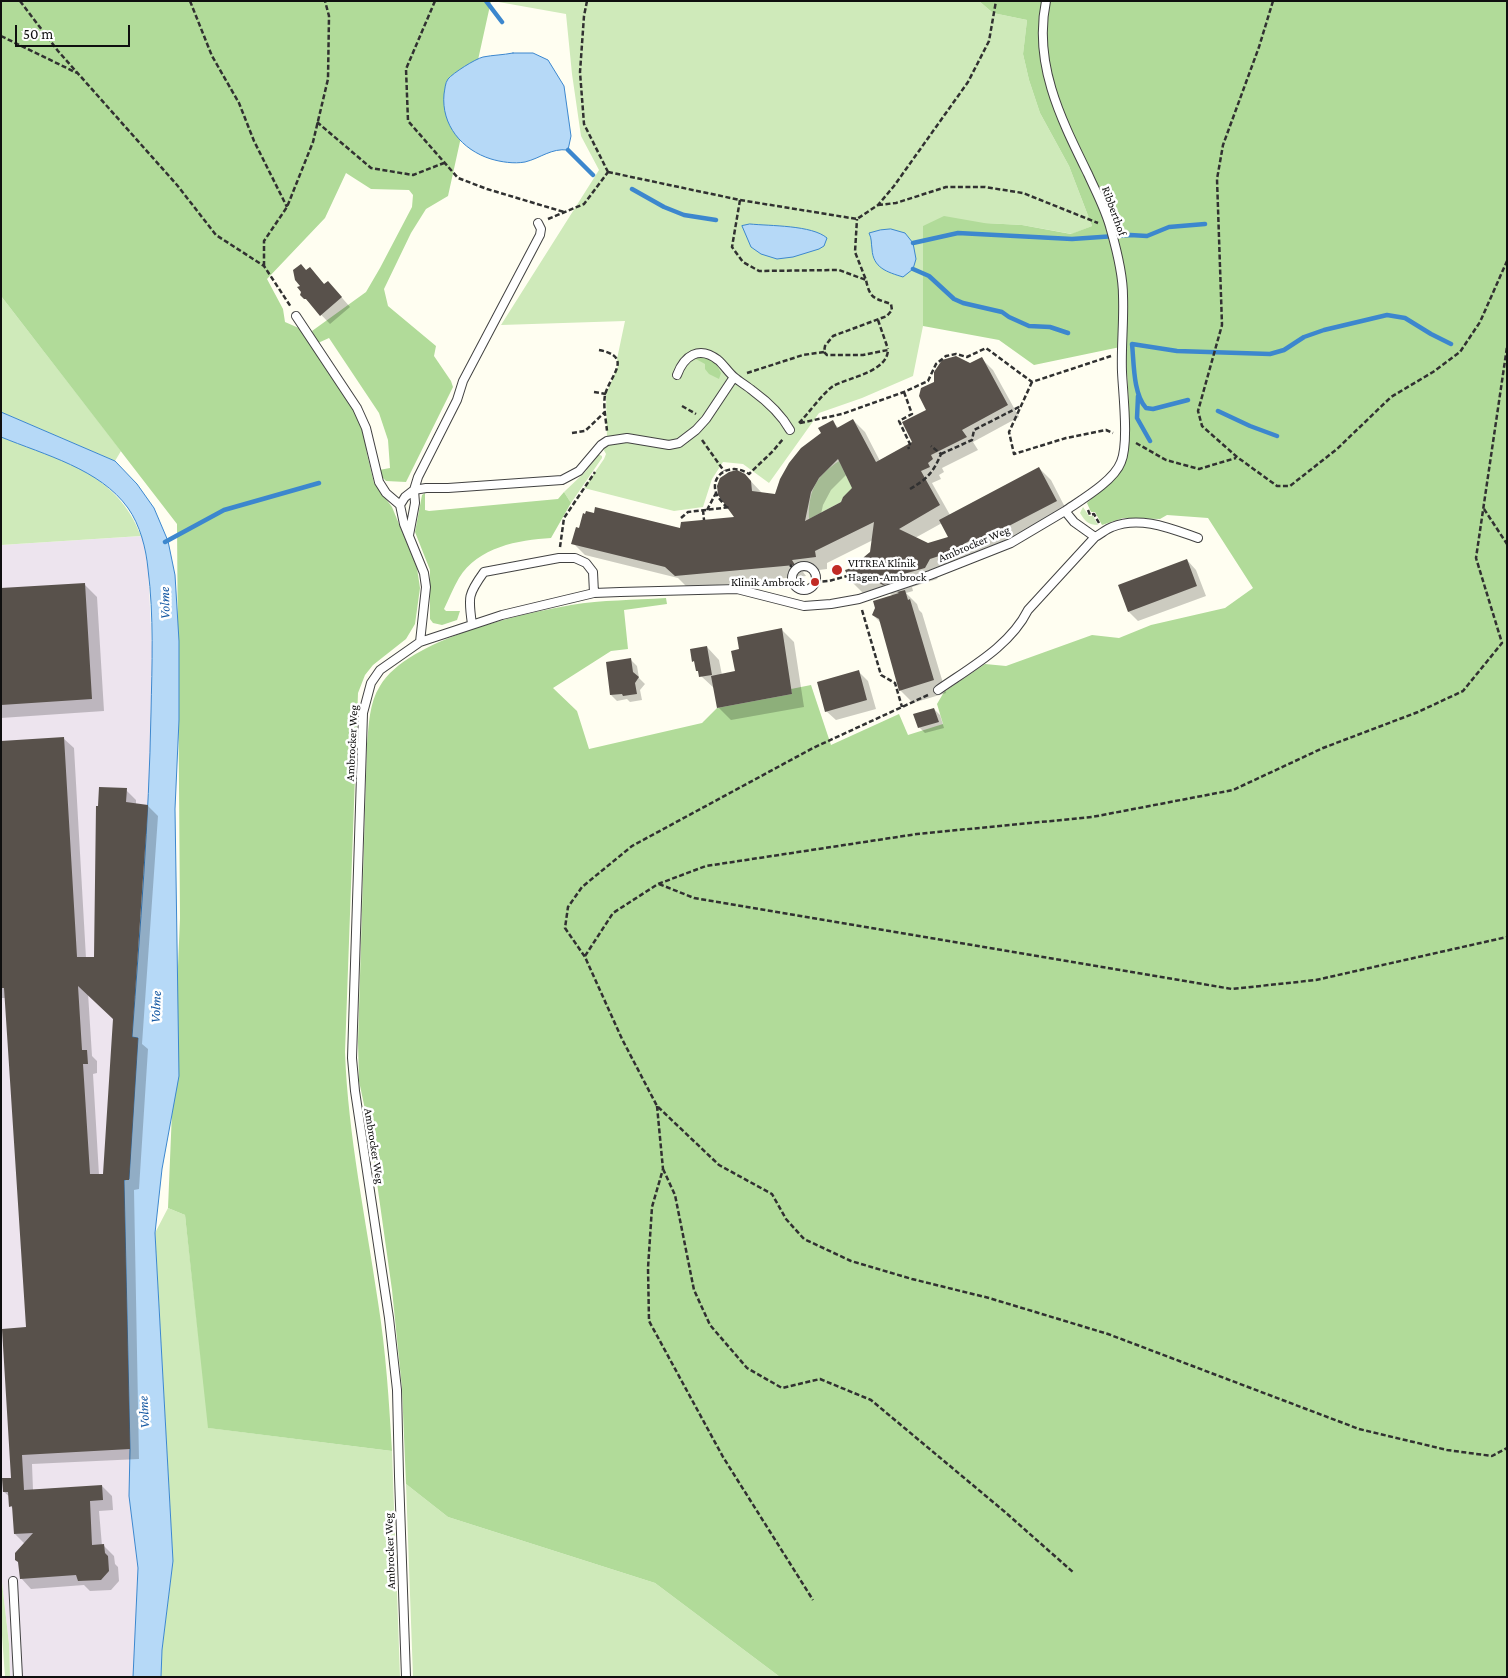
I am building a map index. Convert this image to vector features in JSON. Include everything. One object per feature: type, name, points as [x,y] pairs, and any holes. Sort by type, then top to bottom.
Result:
[{"type":"lane","name":"Ribberthof","points":[[1046,1],[1042,47],[1048,82],[1063,123],[1111,228],[1119,262],[1123,295],[1122,353],[1125,437]]},
{"type":"lane","points":[[409,535],[415,504],[414,490],[418,478],[457,400],[463,381],[540,236],[538,223]]},
{"type":"lane","points":[[296,316],[357,408],[366,428],[379,482],[386,493],[400,505],[424,573],[426,587],[420,642]]},
{"type":"lane","points":[[676,375],[684,360],[697,353],[705,353],[719,360],[734,377],[753,390],[782,416],[790,430]]},
{"type":"lane","points":[[400,505],[405,497],[414,490],[562,480],[578,471],[601,444],[607,441],[627,438],[669,445],[679,443],[696,430],[706,419],[734,377]]},
{"type":"lane","name":"Ambrocker Weg","points":[[406,1677],[399,1485],[398,1390],[355,1091],[352,1058],[363,713],[371,683],[380,670],[420,642],[502,615],[594,594],[737,589],[804,606],[859,599],[930,575],[1011,543],[1065,511],[1104,484],[1121,463],[1125,437]]},
{"type":"lane","points":[[1065,511],[1074,522],[1095,537]]},
{"type":"lane","points":[[938,690],[995,651],[1021,624],[1028,610],[1095,537],[1113,527],[1130,523],[1160,525],[1198,538]]},
{"type":"lane","points":[[472,624],[469,601],[475,585],[484,572],[559,558],[575,558],[586,563],[594,572],[594,594]]},
{"type":"lane","points":[[793,568],[810,568],[815,577],[815,582],[808,589],[798,588],[792,580],[793,568]]},
{"type":"lane","points":[[791,604],[798,588]]},
{"type":"lane","points":[[13,1581],[18,1677]]},
{"type":"path","points":[[20,1],[58,51],[178,185],[216,234],[264,266],[296,316]]},
{"type":"path","points":[[190,1],[212,56],[238,103],[254,141],[287,206]]},
{"type":"path","points":[[264,266],[264,241],[287,206],[312,142],[328,79],[329,16],[325,1]]},
{"type":"path","points":[[435,1],[406,69],[408,121],[458,178],[487,190],[564,212]]},
{"type":"path","points":[[586,1],[580,72],[584,124],[608,172]]},
{"type":"path","points":[[608,172],[740,200],[856,219],[878,205],[894,186],[968,82],[989,41],[996,1]]},
{"type":"path","points":[[1273,1],[1259,47],[1223,145],[1217,178],[1222,325],[1198,411],[1202,426],[1237,458],[1277,486],[1290,486],[1337,449],[1391,397],[1433,372],[1460,352],[1480,322],[1507,260]]},
{"type":"path","points":[[1,36],[78,74]]},
{"type":"path","points":[[317,122],[372,168],[413,175],[444,163]]},
{"type":"path","points":[[538,223],[584,204],[608,172]]},
{"type":"path","points":[[878,205],[896,204],[946,187],[985,186],[1023,194],[1111,228]]},
{"type":"path","points":[[740,200],[732,246],[743,262],[759,271],[839,270],[866,280]]},
{"type":"path","points":[[824,352],[825,346],[833,336],[878,320],[887,316],[892,310],[891,304],[875,299],[869,292],[856,252],[856,219]]},
{"type":"path","points":[[878,320],[888,350],[888,357],[885,361],[876,368],[832,387],[799,424],[842,414],[904,392],[928,380],[936,364],[946,356],[956,354],[967,357],[986,348],[1032,382]]},
{"type":"path","points":[[585,957],[613,913],[658,884],[706,866],[917,834],[1092,817],[1232,790],[1323,748],[1418,712],[1463,691],[1502,643],[1476,558],[1507,347]]},
{"type":"path","points":[[599,350],[613,354],[617,359],[618,366],[606,394],[607,441]]},
{"type":"path","points":[[734,377],[803,355],[824,352],[827,355],[863,355],[888,350]]},
{"type":"path","points":[[1122,353],[1032,382],[1009,432],[1014,454],[1066,438],[1106,430],[1125,437],[1166,460],[1199,469],[1237,458]]},
{"type":"path","points":[[594,392],[606,394]]},
{"type":"path","points":[[904,392],[912,414],[899,421],[910,444],[908,446],[909,449]]},
{"type":"path","points":[[682,406],[706,419]]},
{"type":"path","points":[[910,489],[925,480],[934,470],[941,454],[972,440],[974,430],[1021,406]]},
{"type":"path","points":[[572,433],[584,432],[605,412]]},
{"type":"path","points":[[696,430],[724,471]]},
{"type":"path","points":[[727,508],[716,494],[715,485],[719,475],[724,471],[737,468],[749,474],[773,451],[790,430]]},
{"type":"path","points":[[931,446],[941,454]]},
{"type":"path","points":[[559,558],[564,518],[599,466]]},
{"type":"path","points":[[704,520],[705,510],[716,494]]},
{"type":"path","points":[[1085,505],[1090,515],[1094,514],[1100,525]]},
{"type":"path","points":[[681,518],[688,512],[731,507]]},
{"type":"path","points":[[1483,508],[1507,544]]},
{"type":"path","points":[[815,582],[829,581],[847,576]]},
{"type":"path","points":[[859,599],[881,675],[895,683],[902,707]]},
{"type":"path","points":[[938,690],[812,748],[632,846],[582,887],[568,907],[565,928],[585,957],[622,1039],[657,1106],[719,1165],[772,1194],[786,1219],[804,1239],[851,1261],[912,1279],[989,1298],[1108,1334],[1359,1430],[1447,1450],[1492,1456],[1507,1448]]},
{"type":"path","points":[[658,884],[694,898],[1232,989],[1316,980],[1507,937]]},
{"type":"path","points":[[657,1106],[663,1168],[675,1195],[694,1290],[710,1325],[747,1368],[782,1388],[820,1379],[871,1400],[1005,1512],[1074,1573]]},
{"type":"path","points":[[663,1168],[652,1207],[648,1268],[649,1321],[722,1457],[813,1600]]},
{"type":"shaded area","points":[[142,536],[148,568],[152,649],[150,747],[148,805],[132,1036],[138,1038],[129,1180],[124,1180],[130,1449],[129,1496],[138,1568],[133,1677],[10,1677],[9,1644],[1,1574],[1,545]]},
{"type":"green space","points":[[1,1],[491,1],[448,196],[426,209],[411,233],[384,289],[388,306],[436,346],[434,356],[453,387],[406,482],[386,481],[382,477],[379,470],[390,468],[388,440],[379,413],[329,338],[318,343],[312,331],[366,292],[412,207],[413,195],[409,190],[371,189],[346,173],[325,218],[267,279],[283,309],[285,322],[301,329],[353,407],[364,435],[374,483],[392,507],[417,568],[420,588],[415,624],[406,639],[373,665],[365,675],[358,693],[345,1052],[350,1115],[358,1177],[383,1339],[392,1451],[208,1428],[185,1215],[168,1208],[180,918],[177,524],[1,296]]},
{"type":"green space","points":[[493,1],[979,1],[993,13],[1027,20],[1023,54],[1029,80],[1040,113],[1069,166],[1092,226],[1072,234],[1022,225],[984,223],[923,226],[923,326],[913,376],[862,398],[819,413],[769,483],[743,464],[723,462],[712,479],[703,507],[674,511],[584,488],[606,454],[601,445],[607,441],[606,394],[618,366],[617,359],[625,321],[501,325],[599,170],[581,136],[566,14]]},
{"type":"green space","points":[[979,1],[1507,1],[1507,1677],[780,1677],[655,1583],[448,1517],[406,1484],[402,1388],[392,1290],[370,1133],[359,1081],[358,1042],[368,729],[376,693],[394,669],[414,655],[439,642],[496,622],[571,605],[666,598],[667,604],[624,610],[628,649],[611,651],[553,688],[577,711],[589,749],[702,723],[717,708],[792,694],[791,689],[811,685],[831,745],[899,714],[908,735],[943,724],[937,704],[944,692],[985,664],[1006,666],[1092,635],[1119,638],[1151,625],[1225,608],[1253,588],[1208,518],[1167,515],[1160,519],[1123,518],[1102,525],[1095,512],[1091,512],[1087,503],[1121,468],[1127,454],[1129,407],[1125,346],[1034,365],[999,340],[923,326],[923,226],[944,216],[984,223],[1022,225],[1071,234],[1092,226],[1069,166],[1040,113],[1029,80],[1023,54],[1027,20],[993,13]]},
{"type":"green space","points":[[1,296],[121,451],[115,461],[1,412]]},
{"type":"green space","points":[[700,357],[711,359],[721,373],[719,379],[709,374],[705,369],[705,364],[696,359]]},
{"type":"green space","points":[[1,437],[84,471],[101,483],[117,497],[130,514],[141,536],[1,545]]},
{"type":"green space","points":[[598,454],[602,458],[571,503],[564,492],[586,471]]},
{"type":"green space","points":[[839,461],[853,489],[843,497],[841,502],[809,519],[810,500],[815,485],[824,472]]},
{"type":"green space","points":[[564,492],[571,503],[551,538],[512,543],[488,552],[477,559],[467,567],[459,578],[444,609],[446,611],[460,611],[457,620],[442,625],[433,623],[430,619],[430,570],[415,532],[422,495],[425,493],[425,510],[429,511],[558,499]]},
{"type":"green space","points":[[1083,507],[1089,516],[1093,516],[1098,525],[1087,522],[1080,513]]},
{"type":"green space","points":[[168,1208],[185,1215],[209,1428],[392,1451],[400,1677],[161,1677],[162,1650],[173,1561],[155,1233]]},
{"type":"green space","points":[[406,1484],[448,1517],[655,1583],[780,1677],[413,1677]]},
{"type":"green space","points":[[1,1574],[9,1644],[10,1677],[5,1677],[1,1621]]},
{"type":"water","points":[[513,53],[533,53],[548,60],[564,86],[571,136],[568,150],[556,150],[525,162],[499,161],[481,155],[471,149],[463,143],[450,126],[444,105],[444,94],[448,79],[479,58]]},
{"type":"water","points":[[750,224],[801,228],[827,238],[824,246],[819,249],[793,257],[777,259],[761,254],[751,247],[742,226]]},
{"type":"water","points":[[891,229],[905,233],[913,243],[916,259],[913,269],[903,277],[882,268],[875,261],[873,255],[869,233]]},
{"type":"water","name":"Volme","points":[[1,412],[115,461],[137,484],[154,508],[168,541],[175,575],[179,641],[179,720],[175,809],[179,1076],[162,1169],[155,1233],[173,1561],[162,1650],[161,1677],[133,1677],[138,1568],[129,1496],[130,1449],[124,1180],[129,1179],[138,1038],[132,1037],[144,875],[150,753],[152,640],[147,561],[142,537],[136,522],[128,508],[116,494],[87,473],[53,457],[1,437]]},
{"type":"building","points":[[301,264],[306,270],[310,267],[324,284],[328,281],[342,297],[320,316],[306,299],[300,295],[301,292],[297,287],[300,286],[295,280],[293,270]]},
{"type":"building","points":[[956,356],[970,363],[982,357],[1008,405],[962,430],[967,437],[931,455],[933,459],[928,463],[930,467],[921,471],[940,505],[899,529],[928,543],[948,537],[939,520],[1039,467],[1057,501],[974,544],[971,540],[948,553],[930,559],[925,568],[900,575],[901,579],[883,585],[866,576],[850,582],[845,570],[861,565],[864,557],[870,552],[874,522],[815,551],[816,557],[792,560],[795,565],[675,576],[665,567],[571,544],[576,527],[579,528],[583,513],[585,514],[586,511],[594,513],[595,507],[680,528],[681,522],[734,517],[718,495],[717,486],[720,478],[729,472],[737,470],[745,474],[751,481],[752,491],[775,494],[780,479],[789,463],[801,448],[821,433],[818,428],[833,420],[837,428],[853,419],[876,462],[912,442],[902,422],[926,410],[919,396],[921,388],[934,382],[934,372],[942,360]],"holes":[[[838,459],[852,488],[843,497],[841,502],[805,521],[811,492],[819,478]]]},
{"type":"building","points":[[1187,559],[1197,586],[1128,612],[1118,585]]},
{"type":"building","points":[[85,583],[92,699],[1,705],[1,588]]},
{"type":"building","points":[[905,590],[908,600],[910,599],[934,680],[899,691],[879,619],[872,615],[875,608],[873,601]]},
{"type":"building","points":[[782,628],[792,694],[717,708],[711,676],[735,671],[731,651],[739,649],[737,637]]},
{"type":"building","points":[[707,646],[712,675],[699,677],[694,661],[692,662],[690,649]]},
{"type":"building","points":[[631,658],[633,672],[639,677],[635,683],[637,694],[610,695],[606,662]]},
{"type":"building","points":[[859,670],[867,700],[825,712],[817,682]]},
{"type":"building","points":[[934,708],[939,722],[918,728],[913,714]]},
{"type":"building","points":[[64,737],[77,957],[94,957],[96,806],[98,806],[99,787],[127,788],[126,802],[148,805],[132,1037],[138,1038],[129,1180],[124,1180],[130,1449],[22,1455],[24,1490],[102,1485],[103,1500],[90,1501],[92,1545],[104,1544],[105,1553],[108,1556],[109,1571],[101,1580],[78,1581],[76,1575],[20,1579],[15,1553],[33,1533],[14,1534],[12,1506],[9,1507],[8,1492],[3,1492],[2,1478],[11,1478],[2,1329],[26,1327],[4,988],[1,988],[1,741]],"holes":[[[78,986],[113,1019],[103,1174],[90,1174],[83,1064],[88,1064],[87,1050],[82,1050]]]},
{"type":"waterway","points":[[486,1],[502,22]]},
{"type":"waterway","points":[[568,150],[593,175]]},
{"type":"waterway","points":[[632,189],[664,207],[684,215],[716,220]]},
{"type":"waterway","points":[[913,243],[958,233],[1072,239],[1130,235],[1147,236],[1169,227],[1205,224]]},
{"type":"waterway","points":[[913,269],[929,276],[954,299],[963,303],[1002,312],[1029,326],[1050,327],[1068,333]]},
{"type":"waterway","points":[[1188,400],[1153,409],[1146,408],[1136,386],[1132,344],[1177,351],[1270,354],[1284,350],[1304,337],[1324,330],[1387,315],[1405,318],[1451,344]]},
{"type":"waterway","points":[[1138,396],[1137,418],[1150,441]]},
{"type":"waterway","points":[[1218,411],[1277,436]]},
{"type":"waterway","points":[[165,542],[224,510],[319,483]]},
{"type":"place","name":"VITREA Klinik Hagen-Ambrock","points":[[837,570]]},
{"type":"place","name":"Klinik Ambrock","points":[[815,582]]}]
